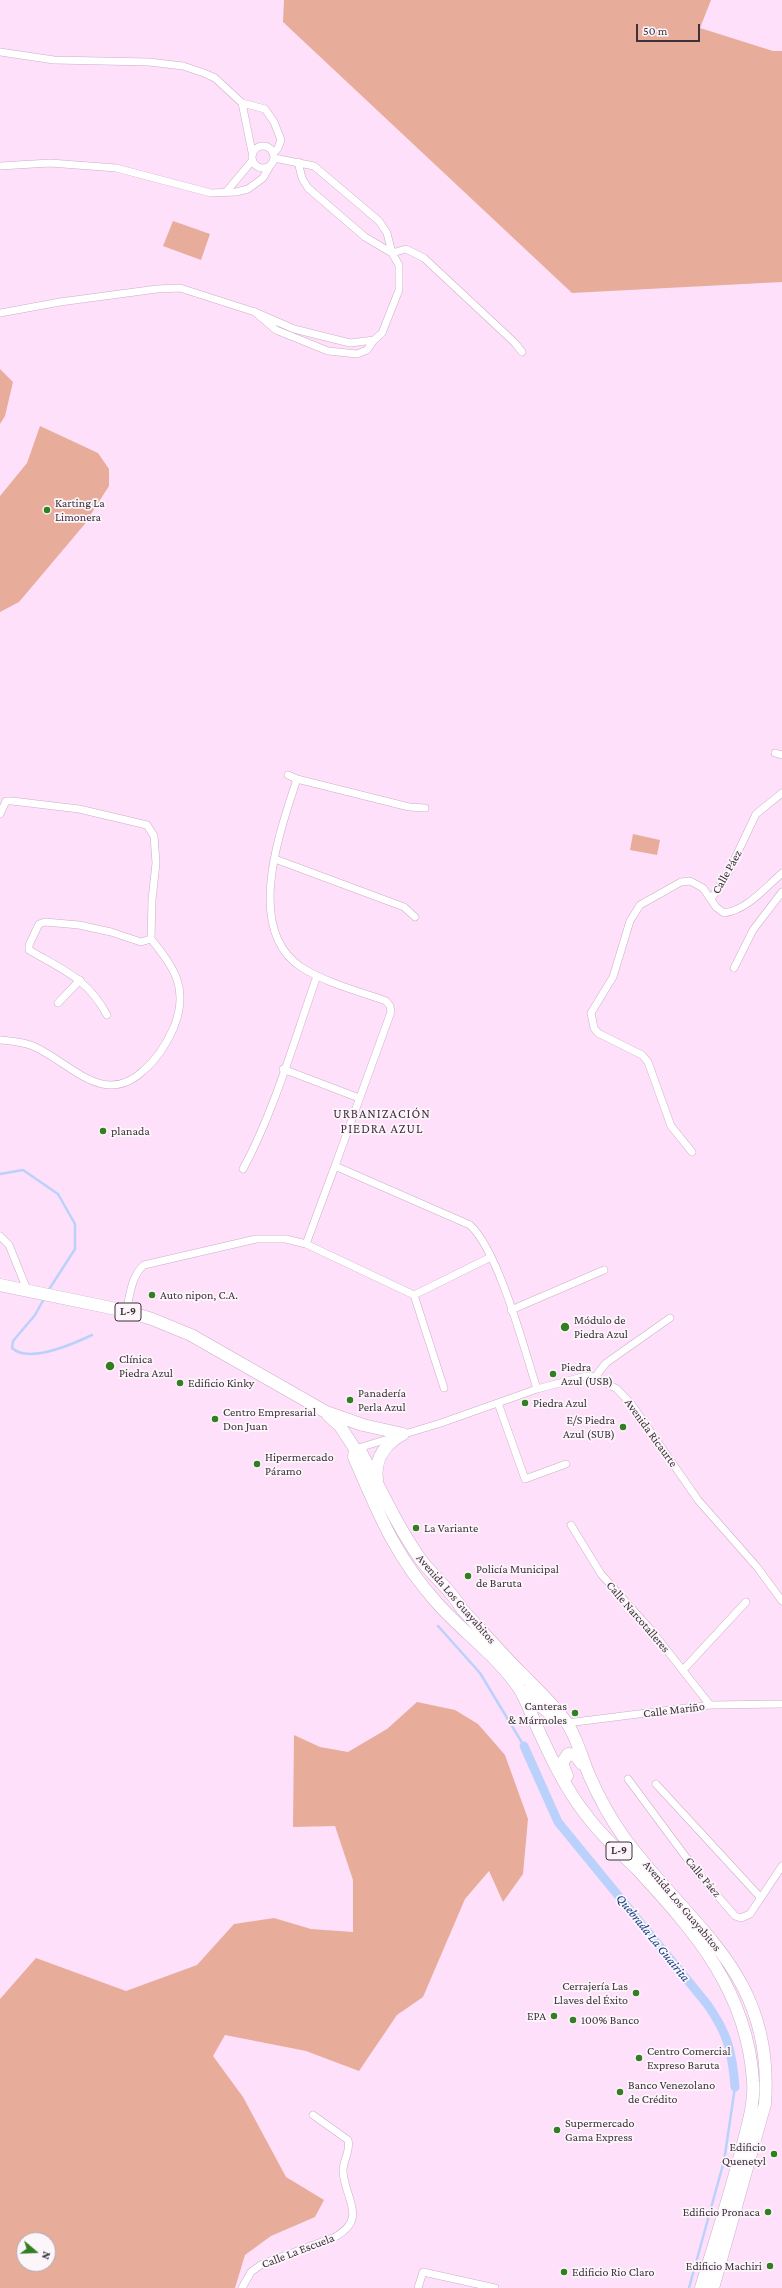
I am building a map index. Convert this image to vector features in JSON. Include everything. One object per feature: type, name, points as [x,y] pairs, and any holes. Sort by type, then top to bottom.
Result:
[{"type":"main road","name":"L-9","points":[[0,1285],[126,1311],[152,1319],[191,1335],[326,1412],[363,1425],[403,1434]]},
{"type":"main road","name":"L-9","points":[[326,1412],[340,1426],[355,1449]]},
{"type":"main road","points":[[378,1484],[377,1464],[381,1454],[392,1441],[403,1434]]},
{"type":"main road","name":"Avenida Los Guayabitos","points":[[702,2288],[737,2167],[751,2108],[753,2081],[746,2030],[731,1991],[708,1954],[662,1898],[597,1828],[576,1801],[563,1779],[519,1689],[414,1577],[393,1545],[381,1520],[354,1457],[355,1449],[361,1452],[422,1561],[455,1597],[462,1609],[567,1723],[590,1777],[623,1836],[700,1924],[731,1966],[750,2000],[758,2021],[766,2065],[765,2104],[713,2288]]},
{"type":"main road","points":[[519,1689],[550,1714],[567,1723]]},
{"type":"main road","name":"L-9","points":[[590,1777],[575,1755],[568,1754],[565,1756],[562,1763],[569,1779],[597,1828]]},
{"type":"street","points":[[0,52],[54,60],[126,61],[183,66],[215,78],[242,103],[265,109],[274,122],[281,140],[273,159],[262,178],[254,186],[242,191],[205,191],[145,175],[96,166],[50,163],[0,166]]},
{"type":"street","points":[[226,191],[252,161],[252,152],[242,103]]},
{"type":"street","points":[[252,152],[257,147],[264,145],[270,148],[273,159]]},
{"type":"street","points":[[252,161],[261,168],[273,159],[298,162],[314,166],[328,176],[379,221],[387,233],[392,253],[399,265],[399,290],[382,333],[374,340],[367,350],[357,354],[328,351],[276,330],[255,312]]},
{"type":"street","points":[[298,162],[302,178],[308,188],[365,236],[392,253],[406,249],[424,258],[515,343],[522,352]]},
{"type":"street","points":[[0,313],[60,302],[167,288],[180,288],[255,312],[294,329],[350,342],[374,340]]},
{"type":"street","points":[[288,775],[297,779],[408,806],[425,808]]},
{"type":"street","points":[[297,779],[279,834],[274,859],[271,905],[275,933],[281,947],[290,958],[317,976],[386,1001],[390,1006],[391,1012],[306,1244]]},
{"type":"street","name":"Calle Páez","points":[[782,793],[756,814],[728,873],[711,899],[716,907],[724,913],[732,912],[746,904],[782,873]]},
{"type":"street","points":[[0,814],[6,801],[12,801],[79,809],[147,825],[154,836],[156,864],[152,900],[151,940],[176,974],[181,993],[180,1011],[168,1039],[148,1067],[135,1079],[119,1086],[104,1086],[79,1075],[33,1046],[0,1040]]},
{"type":"street","points":[[274,859],[404,907],[415,917]]},
{"type":"street","points":[[692,1152],[671,1126],[648,1062],[642,1055],[598,1033],[594,1028],[591,1013],[613,977],[630,921],[636,909],[681,882],[697,884],[711,899]]},
{"type":"street","points":[[734,968],[753,930],[782,892]]},
{"type":"street","points":[[107,1015],[97,996],[80,980],[29,950],[28,945],[39,924],[45,922],[79,926],[112,932],[141,942],[151,940]]},
{"type":"street","points":[[243,1169],[251,1153],[284,1069],[317,976]]},
{"type":"street","points":[[58,1003],[80,980]]},
{"type":"street","points":[[284,1069],[359,1098]]},
{"type":"street","points":[[335,1166],[470,1225],[479,1234],[491,1257],[511,1310],[537,1389]]},
{"type":"street","points":[[0,1236],[9,1245],[28,1292]]},
{"type":"street","points":[[126,1311],[138,1270],[151,1262],[256,1239],[286,1239],[306,1244],[414,1295],[444,1388]]},
{"type":"street","points":[[414,1295],[491,1257]]},
{"type":"street","points":[[511,1310],[604,1270]]},
{"type":"street","points":[[355,1449],[537,1389],[586,1376],[595,1377],[606,1363],[670,1318]]},
{"type":"street","name":"Avenida Ricaurte","points":[[595,1377],[617,1389],[632,1405],[698,1500],[757,1567],[782,1601]]},
{"type":"street","points":[[498,1403],[525,1478],[566,1464]]},
{"type":"street","name":"Calle Narcotalleres","points":[[571,1525],[601,1574],[651,1630],[710,1705]]},
{"type":"street","points":[[683,1670],[746,1602]]},
{"type":"street","name":"Calle Mariño","points":[[567,1723],[710,1705],[782,1704]]},
{"type":"street","name":"Calle Páez","points":[[628,1779],[696,1872],[735,1916],[741,1918],[750,1914],[782,1866]]},
{"type":"street","points":[[656,1784],[762,1898]]},
{"type":"street","name":"Calle La Escuela","points":[[242,2288],[251,2272],[262,2264],[335,2237],[345,2231],[352,2222],[353,2209],[343,2169],[349,2148],[348,2140],[313,2115]]},
{"type":"street","points":[[418,2288],[423,2272],[494,2288]]},
{"type":"shaded area","points":[[284,0],[711,0],[700,28],[773,51],[782,51],[782,282],[572,293],[283,22]]},
{"type":"shaded area","points":[[173,221],[210,234],[201,260],[163,246]]},
{"type":"shaded area","points":[[0,369],[13,382],[5,416],[0,424]]},
{"type":"shaded area","name":"Karting La Limonera","points":[[40,426],[98,453],[109,469],[109,486],[84,525],[19,602],[0,612],[0,496],[27,463]]},
{"type":"shaded area","points":[[633,834],[660,840],[657,855],[630,850]]},
{"type":"shaded area","points":[[417,1702],[455,1710],[478,1724],[505,1755],[528,1819],[523,1874],[503,1902],[489,1871],[465,1899],[423,1997],[397,2015],[359,2071],[306,2051],[225,2035],[213,2056],[243,2097],[286,2177],[324,2200],[315,2217],[271,2236],[245,2255],[235,2288],[0,2288],[0,1999],[36,1958],[126,1991],[197,1965],[234,1924],[274,1918],[311,1929],[353,1932],[353,1880],[335,1826],[293,1827],[294,1735],[320,1747],[348,1752],[387,1729]]},
{"type":"waterway","name":"Quebrada La Guairita","points":[[0,1174],[23,1170],[58,1194],[75,1224],[75,1249],[48,1291]]},
{"type":"waterway","name":"Quebrada La Guairita","points":[[45,1297],[35,1315],[13,1341],[12,1348],[29,1354],[40,1353],[63,1347],[92,1335]]},
{"type":"waterway","name":"Quebrada La Guairita","points":[[438,1626],[480,1673],[524,1746]]},
{"type":"waterway","name":"Quebrada La Guairita","points":[[524,1746],[558,1822],[707,2004],[714,2015],[728,2043],[735,2087]]},
{"type":"waterway","name":"Quebrada La Guairita","points":[[689,2288],[724,2161],[735,2087]]},
{"type":"place","name":"Karting La Limonera","points":[[47,510]]},
{"type":"place","name":"planada","points":[[103,1131]]},
{"type":"place","name":"Auto nipon, C.A.","points":[[152,1295]]},
{"type":"place","name":"Módulo de Piedra Azul","points":[[565,1327]]},
{"type":"place","name":"Clínica Piedra Azul","points":[[110,1366]]},
{"type":"place","name":"Piedra Azul (USB)","points":[[553,1374]]},
{"type":"place","name":"Edificio Kinky","points":[[180,1383]]},
{"type":"place","name":"Panadería Perla Azul","points":[[350,1400]]},
{"type":"place","name":"Piedra Azul","points":[[525,1403]]},
{"type":"place","name":"Centro Empresarial Don Juan","points":[[215,1419]]},
{"type":"place","name":"E/S Piedra Azul (SUB)","points":[[623,1427]]},
{"type":"place","name":"Hipermercado Páramo","points":[[257,1464]]},
{"type":"place","name":"La Variante","points":[[416,1528]]},
{"type":"place","name":"Policía Municipal de Baruta","points":[[468,1576]]},
{"type":"place","name":"Canteras & Mármoles","points":[[575,1713]]},
{"type":"place","name":"Cerrajería Las Llaves del Éxito","points":[[636,1993]]},
{"type":"place","name":"EPA","points":[[554,2016]]},
{"type":"place","name":"100% Banco","points":[[573,2020]]},
{"type":"place","name":"Centro Comercial Expreso Baruta","points":[[639,2058]]},
{"type":"place","name":"Banco Venezolano de Crédito","points":[[620,2092]]},
{"type":"place","name":"Supermercado Gama Express","points":[[557,2130]]},
{"type":"place","name":"Edificio Quenetyl","points":[[774,2154]]},
{"type":"place","name":"Edificio Pronaca","points":[[768,2212]]},
{"type":"place","name":"Edificio Machiri","points":[[770,2266]]},
{"type":"place","name":"Edificio Rio Claro","points":[[564,2272]]},
{"type":"district","name":"URBANIZACIÓN PIEDRA AZUL","points":[[382,1122]]}]
